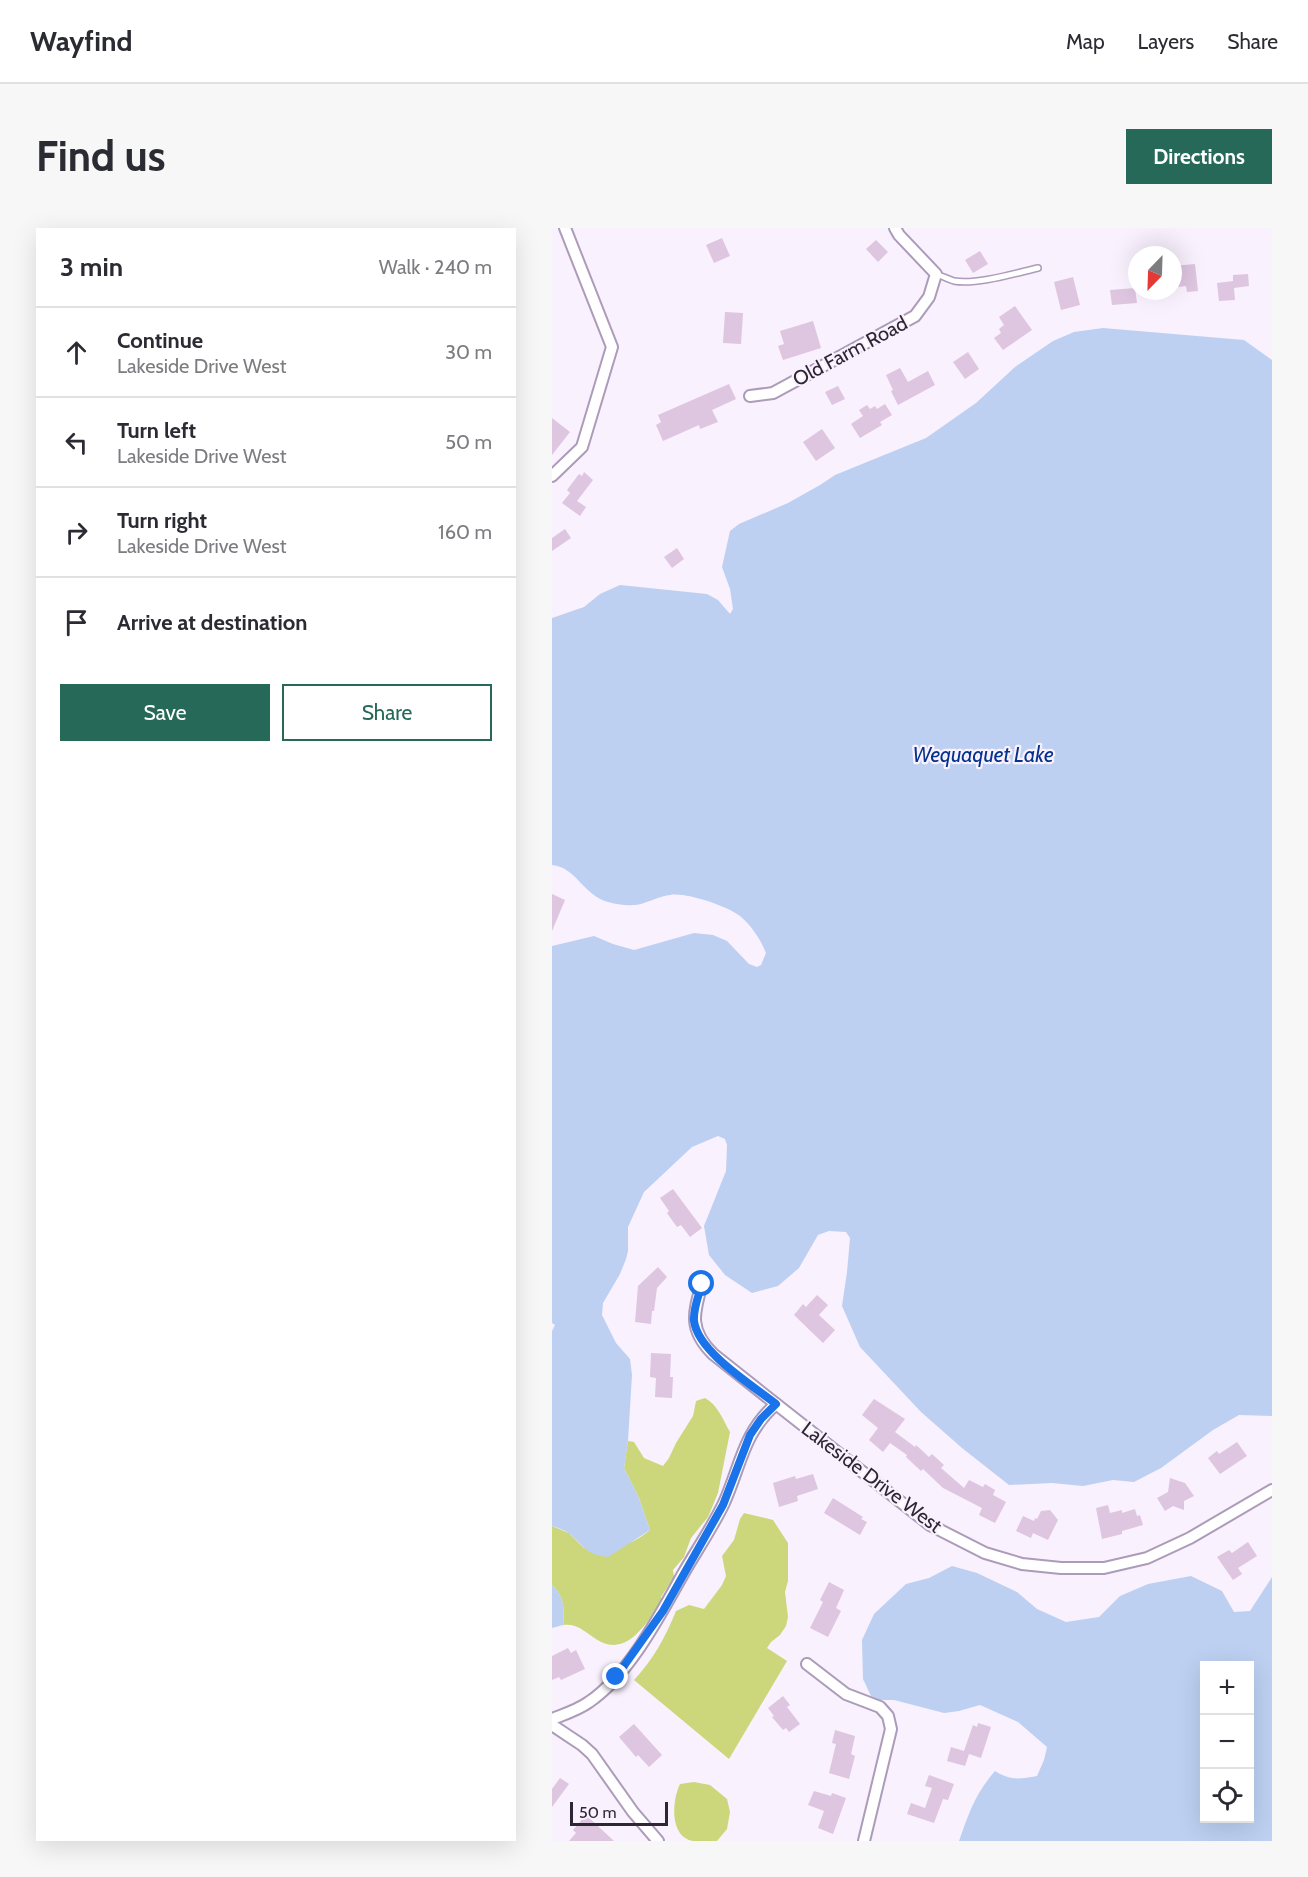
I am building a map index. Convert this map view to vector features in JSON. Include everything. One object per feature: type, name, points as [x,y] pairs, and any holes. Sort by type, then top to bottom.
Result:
[{"type":"street","points":[[552,477],[582,447],[612,347],[565,228]]},
{"type":"street","points":[[895,228],[936,274]]},
{"type":"street","name":"Old Farm Road","points":[[750,396],[773,393],[915,316],[929,297],[936,274]]},
{"type":"street","name":"Lakeside Drive West","points":[[702,1284],[694,1310],[696,1330],[713,1354],[930,1525],[985,1553],[1022,1564],[1061,1568],[1104,1568],[1147,1558],[1190,1538],[1272,1490]]},
{"type":"street","points":[[552,1719],[590,1701],[607,1686],[630,1659],[663,1611],[723,1505],[750,1435],[761,1419],[776,1404]]},
{"type":"street","points":[[807,1664],[846,1695],[880,1707],[888,1716],[891,1730],[864,1841]]},
{"type":"street","points":[[552,1725],[592,1754],[633,1812],[658,1841]]},
{"type":"lane","points":[[936,274],[955,281],[987,279],[1038,268]]},
{"type":"green space","points":[[705,1398],[717,1409],[730,1432],[718,1493],[708,1517],[691,1538],[684,1557],[673,1570],[674,1577],[661,1597],[662,1601],[633,1637],[615,1645],[604,1643],[575,1626],[563,1625],[563,1604],[552,1585],[552,1526],[569,1533],[584,1548],[626,1544],[650,1530],[639,1498],[624,1468],[628,1441],[634,1442],[644,1458],[663,1466],[693,1416],[696,1401]]},
{"type":"green space","points":[[744,1513],[773,1520],[788,1543],[788,1581],[785,1592],[788,1617],[786,1626],[780,1635],[767,1648],[787,1661],[729,1759],[634,1680],[658,1647],[676,1611],[689,1605],[704,1609],[722,1585],[726,1576],[722,1556],[734,1540]]},
{"type":"green space","points":[[694,1782],[710,1785],[727,1799],[730,1812],[727,1829],[717,1841],[693,1841],[685,1838],[676,1825],[674,1808],[677,1791],[680,1784]]},
{"type":"water","name":"Wequaquet Lake","points":[[1103,328],[1244,340],[1272,360],[1272,1416],[1239,1415],[1213,1430],[1161,1468],[1134,1482],[1113,1480],[1083,1486],[1052,1483],[1009,1485],[921,1412],[860,1347],[842,1306],[850,1238],[846,1232],[829,1231],[818,1235],[799,1268],[778,1286],[752,1293],[725,1275],[709,1255],[704,1226],[726,1171],[727,1145],[725,1139],[718,1136],[692,1147],[644,1192],[628,1227],[626,1259],[603,1303],[602,1315],[616,1343],[630,1359],[632,1375],[624,1468],[639,1498],[650,1530],[608,1557],[595,1554],[586,1550],[568,1533],[552,1526],[552,1331],[555,1325],[552,1323],[552,946],[594,936],[634,950],[694,933],[713,935],[727,941],[749,964],[757,967],[761,965],[766,953],[755,933],[740,916],[716,904],[677,895],[663,896],[636,905],[612,903],[592,894],[574,876],[552,865],[552,618],[584,607],[600,594],[620,585],[707,594],[718,600],[730,614],[733,609],[730,589],[722,567],[730,531],[739,524],[788,503],[835,475],[926,438],[976,403],[1015,367],[1053,341],[1074,332]]},
{"type":"water","points":[[952,1566],[977,1573],[1017,1592],[1037,1609],[1066,1622],[1099,1617],[1120,1596],[1148,1584],[1191,1576],[1222,1591],[1234,1612],[1250,1611],[1272,1577],[1272,1841],[959,1841],[977,1796],[995,1771],[1015,1778],[1037,1776],[1047,1747],[1018,1722],[980,1705],[944,1713],[894,1700],[880,1700],[871,1696],[863,1679],[862,1640],[874,1614],[906,1584],[929,1578]]},
{"type":"water","points":[[552,1585],[563,1603],[564,1614],[563,1625],[552,1628]]},
{"type":"building","points":[[722,238],[730,256],[714,263],[706,245]]},
{"type":"building","points":[[876,240],[888,252],[878,262],[866,249]]},
{"type":"building","points":[[980,251],[988,264],[973,273],[965,260]]},
{"type":"building","points":[[1195,264],[1198,291],[1187,292],[1186,286],[1182,286],[1182,265]]},
{"type":"building","points":[[1248,274],[1249,286],[1234,288],[1235,300],[1219,301],[1217,283],[1233,281],[1233,275]]},
{"type":"building","points":[[1073,277],[1080,305],[1061,310],[1054,282]]},
{"type":"building","points":[[1128,289],[1128,300],[1137,300],[1137,303],[1112,305],[1110,290]]},
{"type":"building","points":[[1015,306],[1032,330],[1003,350],[994,338],[1001,333],[999,329],[1004,325],[999,317]]},
{"type":"building","points":[[725,312],[743,313],[741,344],[723,343]]},
{"type":"building","points":[[813,321],[821,348],[783,360],[778,346],[784,344],[780,331]]},
{"type":"building","points":[[968,352],[979,369],[965,379],[953,362]]},
{"type":"building","points":[[900,368],[908,382],[928,371],[935,385],[898,405],[886,375]]},
{"type":"building","points":[[729,384],[736,399],[712,410],[718,422],[700,429],[699,425],[663,441],[656,425],[661,422],[658,415]]},
{"type":"building","points":[[838,386],[845,399],[832,405],[825,392]]},
{"type":"building","points":[[885,404],[892,415],[880,422],[882,425],[860,438],[851,424],[863,416],[859,410],[867,405],[870,409],[875,406],[877,409]]},
{"type":"building","points":[[552,418],[570,432],[552,455]]},
{"type":"building","points":[[822,429],[835,448],[816,461],[803,442]]},
{"type":"building","points":[[584,472],[593,480],[577,501],[586,507],[580,516],[562,503],[570,493],[567,490],[579,474],[582,476]]},
{"type":"building","points":[[565,529],[571,538],[552,551],[552,538]]},
{"type":"building","points":[[677,548],[684,559],[672,568],[664,557]]},
{"type":"building","points":[[552,894],[565,900],[552,931]]},
{"type":"building","points":[[673,1189],[702,1228],[690,1237],[681,1225],[677,1227],[660,1198]]},
{"type":"building","points":[[658,1267],[667,1277],[657,1288],[651,1324],[635,1322],[638,1286]]},
{"type":"building","points":[[817,1295],[828,1305],[819,1315],[835,1330],[823,1343],[794,1315],[803,1304],[806,1307]]},
{"type":"building","points":[[651,1353],[671,1354],[672,1398],[655,1397],[656,1378],[650,1377]]},
{"type":"building","points":[[874,1399],[905,1419],[895,1432],[915,1447],[916,1445],[929,1457],[932,1454],[944,1465],[941,1468],[964,1488],[969,1480],[983,1487],[985,1484],[995,1490],[993,1495],[1006,1502],[995,1523],[979,1515],[982,1508],[943,1488],[923,1469],[921,1471],[906,1457],[907,1455],[890,1443],[883,1452],[869,1440],[878,1428],[862,1415]]},
{"type":"building","points":[[1237,1442],[1247,1456],[1220,1474],[1208,1458],[1217,1451],[1219,1454]]},
{"type":"building","points":[[813,1474],[818,1489],[797,1496],[798,1501],[779,1507],[773,1483],[795,1476],[796,1479]]},
{"type":"building","points":[[1170,1478],[1185,1483],[1194,1496],[1184,1501],[1184,1510],[1173,1506],[1165,1511],[1157,1498],[1168,1492]]},
{"type":"building","points":[[833,1498],[867,1522],[860,1535],[824,1513]]},
{"type":"building","points":[[1108,1505],[1110,1513],[1122,1510],[1122,1513],[1135,1509],[1143,1525],[1102,1539],[1096,1508]]},
{"type":"building","points":[[1050,1510],[1058,1520],[1048,1540],[1033,1533],[1031,1538],[1016,1531],[1023,1516],[1034,1521],[1041,1511]]},
{"type":"building","points":[[1248,1542],[1257,1556],[1238,1568],[1242,1574],[1233,1580],[1217,1557],[1229,1550],[1232,1553]]},
{"type":"building","points":[[829,1582],[844,1590],[836,1608],[841,1611],[828,1637],[810,1628],[823,1602],[820,1600]]},
{"type":"building","points":[[568,1648],[571,1653],[576,1650],[585,1669],[561,1680],[559,1677],[552,1680],[552,1656]]},
{"type":"building","points":[[783,1696],[790,1705],[787,1707],[800,1724],[789,1732],[786,1728],[783,1730],[768,1708]]},
{"type":"building","points":[[978,1723],[991,1727],[981,1758],[969,1754],[965,1766],[947,1761],[951,1747],[964,1751],[973,1725],[977,1727]]},
{"type":"building","points":[[634,1724],[662,1755],[649,1767],[638,1755],[636,1757],[619,1737]]},
{"type":"building","points":[[835,1730],[855,1736],[851,1754],[855,1756],[849,1779],[829,1773],[836,1744],[832,1743]]},
{"type":"building","points":[[929,1775],[954,1784],[948,1800],[943,1799],[934,1823],[907,1814],[911,1803],[925,1808],[932,1788],[925,1786]]},
{"type":"building","points":[[560,1778],[569,1784],[552,1807],[552,1789]]},
{"type":"building","points":[[814,1791],[831,1796],[832,1793],[846,1798],[833,1834],[818,1828],[824,1811],[808,1805]]},
{"type":"building","points":[[586,1815],[614,1841],[569,1841],[576,1833],[573,1830]]},
{"type":"route","points":[[616,1677],[663,1611],[723,1505],[750,1435],[761,1419],[776,1404],[705,1347],[694,1321],[694,1310],[702,1284]]}]
